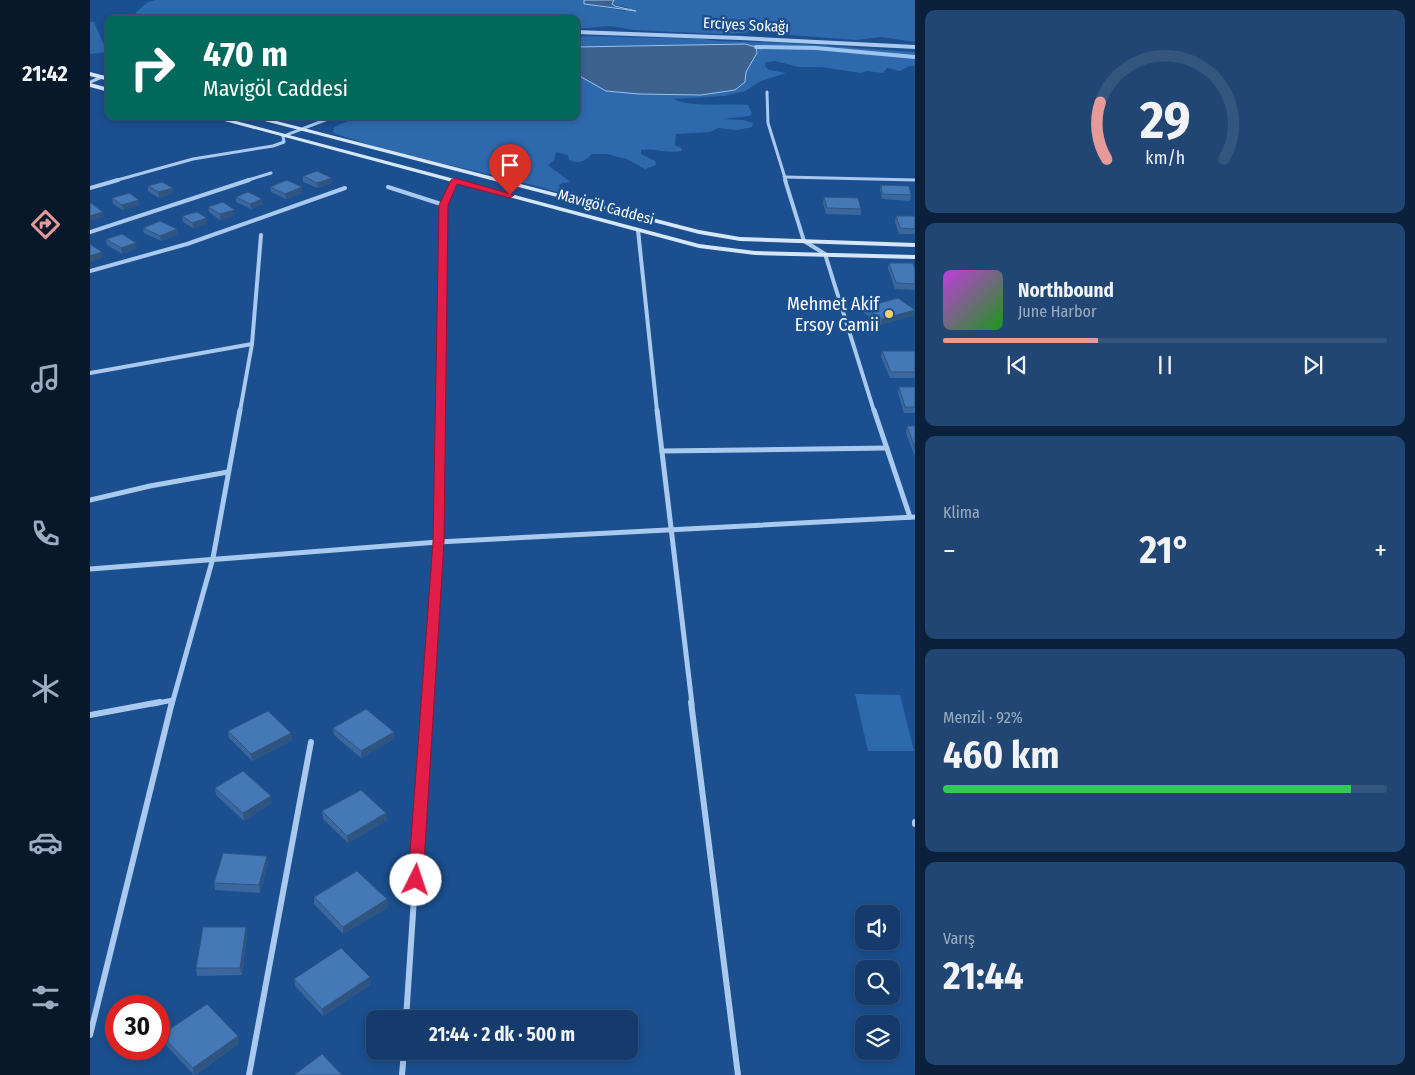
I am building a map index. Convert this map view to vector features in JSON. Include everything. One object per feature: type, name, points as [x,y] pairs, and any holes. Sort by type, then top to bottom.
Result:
[{"type":"main road","points":[[90,74],[105,78]]},
{"type":"main road","points":[[90,84],[105,89]]},
{"type":"main road","name":"Mavigöl Caddesi","points":[[224,120],[638,230],[720,249],[915,257]]},
{"type":"main road","name":"Mavigöl Caddesi","points":[[262,120],[699,232],[740,239],[915,245]]},
{"type":"street","name":"Erciyes Sokağı","points":[[580,32],[915,47]]},
{"type":"street","points":[[90,84],[105,78]]},
{"type":"street","points":[[90,569],[438,542],[913,517],[886,448],[825,254],[804,241],[768,123],[767,92]]},
{"type":"street","points":[[90,188],[193,159],[273,146],[284,142],[283,136],[326,120]]},
{"type":"street","points":[[90,232],[271,173]]},
{"type":"street","points":[[784,177],[915,180]]},
{"type":"street","points":[[407,1010],[438,542],[444,205],[455,180]]},
{"type":"street","points":[[388,187],[444,205]]},
{"type":"street","points":[[90,271],[187,244],[345,188]]},
{"type":"street","points":[[638,230],[670,531],[738,1075]]},
{"type":"street","points":[[90,1035],[173,700],[213,558],[252,344],[261,235]]},
{"type":"street","points":[[90,374],[252,344]]},
{"type":"street","points":[[662,451],[886,448]]},
{"type":"street","points":[[90,500],[150,486],[228,472]]},
{"type":"street","points":[[90,715],[173,700]]},
{"type":"street","points":[[249,1075],[311,742]]},
{"type":"street","points":[[402,1075],[403,1060]]},
{"type":"shaded area","points":[[156,0],[584,0],[585,4],[625,11],[629,8],[612,4],[614,0],[915,0],[915,42],[881,37],[856,40],[790,35],[759,29],[746,33],[718,34],[634,30],[610,26],[580,29],[580,15],[141,15],[135,13],[148,2]]},
{"type":"shaded area","points":[[584,0],[614,0],[612,4],[615,6],[636,11],[584,4]]},
{"type":"shaded area","points":[[90,22],[94,22],[105,47],[105,52],[90,54]]},
{"type":"shaded area","points":[[580,37],[703,39],[915,52],[915,66],[909,66],[900,71],[887,68],[883,73],[867,71],[861,73],[821,67],[799,67],[775,61],[766,62],[765,66],[769,70],[786,73],[761,81],[745,91],[724,96],[674,99],[681,102],[700,104],[748,105],[752,114],[749,116],[723,119],[743,120],[753,123],[752,127],[737,130],[718,128],[710,132],[676,134],[675,145],[681,148],[682,151],[641,150],[641,154],[655,161],[656,165],[645,169],[627,159],[606,154],[592,154],[584,160],[576,162],[569,160],[568,155],[556,152],[554,160],[548,165],[570,182],[562,183],[558,186],[579,195],[570,196],[510,179],[400,154],[333,133],[334,127],[351,120],[580,120],[580,76],[606,91],[639,94],[701,95],[735,90],[745,82],[746,72],[757,53],[751,45],[745,44],[580,47]]},
{"type":"shaded area","points":[[745,44],[756,47],[757,53],[746,72],[745,82],[735,90],[701,95],[639,94],[606,91],[580,76],[580,47]]},
{"type":"shaded area","points":[[855,694],[900,695],[914,751],[868,751]]},
{"type":"building","points":[[317,171],[332,178],[317,183],[303,176]]},
{"type":"building","points":[[287,180],[302,187],[285,194],[270,187]]},
{"type":"building","points":[[162,182],[173,188],[158,192],[148,186]]},
{"type":"building","points":[[881,185],[909,186],[911,195],[882,194]]},
{"type":"building","points":[[248,192],[262,199],[250,204],[236,197]]},
{"type":"building","points":[[129,193],[139,200],[122,205],[112,198]]},
{"type":"building","points":[[824,197],[858,198],[861,209],[827,208]]},
{"type":"building","points":[[223,202],[235,210],[220,214],[208,207]]},
{"type":"building","points":[[91,203],[103,212],[90,216]]},
{"type":"building","points":[[197,212],[207,218],[192,223],[182,216]]},
{"type":"building","points":[[896,216],[915,216],[915,229],[900,228]]},
{"type":"building","points":[[160,221],[177,229],[160,236],[143,228]]},
{"type":"building","points":[[122,234],[136,243],[121,248],[106,239]]},
{"type":"building","points":[[90,244],[102,252],[90,256]]},
{"type":"building","points":[[889,263],[913,263],[915,284],[896,283]]},
{"type":"building","points":[[898,298],[915,310],[882,319],[865,307]]},
{"type":"building","points":[[882,351],[915,351],[915,372],[891,372]]},
{"type":"building","points":[[899,387],[915,387],[915,407],[905,407]]},
{"type":"building","points":[[907,426],[915,426],[915,448]]},
{"type":"building","points":[[366,709],[394,732],[361,751],[333,728]]},
{"type":"building","points":[[268,711],[291,733],[251,754],[228,731]]},
{"type":"building","points":[[243,771],[271,796],[243,813],[215,788]]},
{"type":"building","points":[[361,790],[386,813],[347,836],[322,811]]},
{"type":"building","points":[[223,853],[267,856],[259,885],[214,883]]},
{"type":"building","points":[[357,871],[387,899],[343,927],[314,897]]},
{"type":"building","points":[[203,927],[246,927],[240,968],[196,968]]},
{"type":"building","points":[[341,948],[370,977],[322,1009],[294,979]]},
{"type":"building","points":[[207,1004],[238,1036],[193,1068],[170,1044],[170,1029]]},
{"type":"building","points":[[322,1054],[342,1075],[294,1075]]},
{"type":"waterway","points":[[756,47],[816,48],[915,57]]},
{"type":"place","name":"Mehmet Akif Ersoy Camii","points":[[889,314]]},
{"type":"route","points":[[416,880],[438,542],[444,205],[455,180],[510,195]]}]
